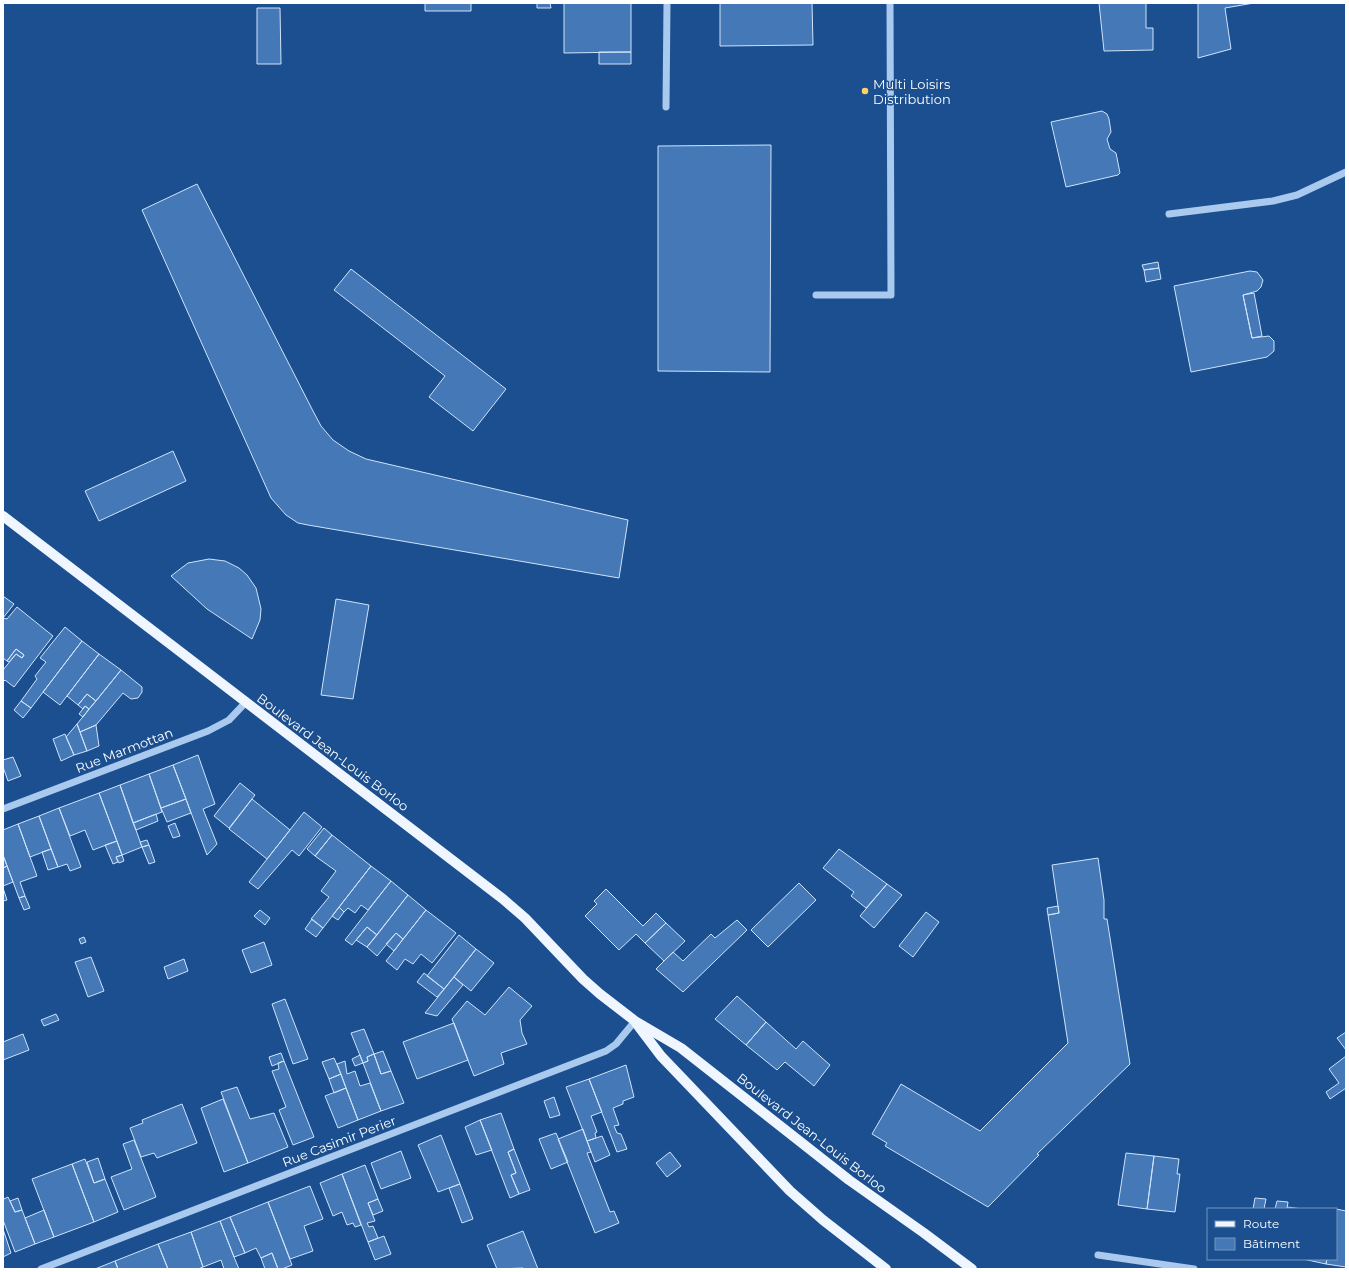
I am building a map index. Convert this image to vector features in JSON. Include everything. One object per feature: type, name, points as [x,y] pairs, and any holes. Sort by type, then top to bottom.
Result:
[{"type":"main road","name":"Boulevard Jean-Louis Borloo","points":[[3,516],[504,899],[525,918],[591,987],[635,1021],[681,1048],[816,1154],[972,1269]]},
{"type":"main road","name":"Boulevard Jean-Louis Borloo","points":[[635,1021],[661,1056],[790,1191],[823,1220],[886,1269]]},
{"type":"street","points":[[666,107],[667,3]]},
{"type":"street","points":[[816,295],[891,295],[890,3]]},
{"type":"street","points":[[1169,214],[1285,198],[1297,195],[1346,172]]},
{"type":"street","name":"Rue Marmottan","points":[[3,809],[208,731],[229,720],[246,702]]},
{"type":"street","name":"Rue Casimir Perier","points":[[41,1269],[606,1051],[616,1044],[635,1021]]},
{"type":"street","points":[[1098,1255],[1194,1269]]},
{"type":"building","points":[[425,3],[471,3],[471,11],[425,11]]},
{"type":"building","points":[[537,3],[550,3],[551,8],[537,8]]},
{"type":"building","points":[[564,3],[631,3],[631,52],[564,53]]},
{"type":"building","points":[[720,3],[812,3],[813,45],[720,46]]},
{"type":"building","points":[[1099,3],[1146,3],[1146,28],[1153,28],[1153,50],[1104,51]]},
{"type":"building","points":[[1198,3],[1254,3],[1225,8],[1231,49],[1198,58]]},
{"type":"building","points":[[257,8],[280,8],[281,64],[257,64]]},
{"type":"building","points":[[599,52],[631,52],[631,64],[599,64]]},
{"type":"building","points":[[1102,111],[1107,114],[1109,119],[1111,132],[1107,139],[1110,149],[1116,153],[1120,173],[1118,175],[1066,187],[1051,122]]},
{"type":"building","points":[[771,145],[770,372],[658,371],[658,146]]},
{"type":"building","points":[[197,184],[313,411],[321,426],[333,440],[349,451],[366,459],[628,520],[619,578],[308,525],[298,523],[286,515],[271,498],[142,210]]},
{"type":"building","points":[[1158,262],[1159,268],[1144,270],[1142,265]]},
{"type":"building","points":[[1159,268],[1161,279],[1146,282],[1144,270]]},
{"type":"building","points":[[351,269],[506,389],[473,431],[429,397],[445,376],[334,290]]},
{"type":"building","points":[[1250,271],[1257,272],[1263,280],[1261,287],[1257,291],[1243,295],[1252,338],[1269,336],[1274,341],[1274,351],[1267,357],[1191,372],[1174,286]]},
{"type":"building","points":[[1254,293],[1262,336],[1252,338],[1243,295]]},
{"type":"building","points":[[173,451],[186,481],[99,521],[85,491]]},
{"type":"building","points":[[209,559],[225,561],[239,568],[247,575],[256,588],[261,609],[260,620],[252,639],[207,609],[171,576],[188,563]]},
{"type":"building","points":[[3,596],[14,604],[3,618]]},
{"type":"building","points":[[336,599],[369,605],[353,699],[321,695]]},
{"type":"building","points":[[17,607],[53,636],[14,687],[5,680],[3,682],[3,670],[16,654],[22,658],[24,655],[16,649],[7,661],[3,658],[3,618],[7,619]]},
{"type":"building","points":[[65,627],[82,641],[31,708],[21,701],[37,679],[35,676],[46,662],[40,658]]},
{"type":"building","points":[[82,641],[99,654],[60,705],[43,692]]},
{"type":"building","points":[[16,649],[24,655],[22,658],[16,654],[9,662],[7,661]]},
{"type":"building","points":[[99,654],[121,670],[96,701],[87,694],[78,705],[67,696]]},
{"type":"building","points":[[121,670],[142,687],[142,692],[138,698],[131,699],[123,693],[96,725],[80,732],[77,724]]},
{"type":"building","points":[[87,694],[96,701],[89,709],[85,706],[83,709],[78,705]]},
{"type":"building","points":[[21,701],[31,708],[23,718],[14,710]]},
{"type":"building","points":[[85,706],[89,709],[83,717],[79,714]]},
{"type":"building","points":[[77,724],[87,751],[74,755],[66,737]]},
{"type":"building","points":[[96,725],[99,746],[87,751],[80,732]]},
{"type":"building","points":[[65,734],[74,755],[61,761],[53,739]]},
{"type":"building","points":[[198,755],[215,804],[203,809],[217,844],[207,855],[173,765]]},
{"type":"building","points":[[13,757],[21,776],[8,781],[3,767],[3,760]]},
{"type":"building","points":[[173,765],[186,799],[161,808],[149,774]]},
{"type":"building","points":[[149,774],[162,812],[133,823],[120,785]]},
{"type":"building","points":[[240,783],[255,795],[229,828],[214,816]]},
{"type":"building","points":[[120,785],[142,847],[122,855],[99,793]]},
{"type":"building","points":[[99,793],[117,841],[93,850],[85,830],[70,836],[59,808]]},
{"type":"building","points":[[186,799],[191,813],[167,822],[161,808]]},
{"type":"building","points":[[252,799],[290,830],[267,859],[229,829]]},
{"type":"building","points":[[59,808],[81,867],[70,871],[67,864],[58,867],[39,816]]},
{"type":"building","points":[[304,812],[322,827],[299,856],[292,850],[258,889],[249,882]]},
{"type":"building","points":[[156,814],[158,821],[136,830],[133,823]]},
{"type":"building","points":[[39,816],[51,849],[30,857],[18,824]]},
{"type":"building","points":[[175,823],[180,836],[173,838],[168,826]]},
{"type":"building","points":[[18,824],[37,876],[20,882],[25,896],[19,898],[3,855],[3,830]]},
{"type":"building","points":[[324,828],[332,835],[315,856],[307,849]]},
{"type":"building","points":[[332,835],[371,866],[323,928],[311,919],[329,897],[321,891],[336,871],[315,856]]},
{"type":"building","points":[[147,840],[149,845],[142,847],[140,842]]},
{"type":"building","points":[[117,841],[122,855],[116,857],[118,862],[113,864],[105,845]]},
{"type":"building","points":[[149,845],[155,862],[149,864],[142,847]]},
{"type":"building","points":[[51,849],[58,867],[48,870],[42,852]]},
{"type":"building","points":[[839,849],[887,884],[866,908],[851,896],[854,892],[823,868]]},
{"type":"building","points":[[3,855],[7,866],[3,868]]},
{"type":"building","points":[[122,855],[124,861],[119,863],[116,857]]},
{"type":"building","points":[[1098,858],[1104,900],[1104,919],[1107,919],[1130,1064],[1037,1154],[1039,1155],[988,1207],[885,1146],[887,1143],[872,1134],[901,1084],[980,1131],[1068,1043],[1048,915],[1059,913],[1052,865]]},
{"type":"building","points":[[7,866],[13,882],[3,886],[3,868]]},
{"type":"building","points":[[371,866],[391,881],[368,910],[361,905],[355,913],[348,908],[344,912],[339,907]]},
{"type":"building","points":[[391,881],[408,895],[377,935],[367,927],[352,945],[345,940]]},
{"type":"building","points":[[799,883],[816,900],[768,947],[751,930]]},
{"type":"building","points":[[887,884],[902,895],[874,928],[860,916]]},
{"type":"building","points":[[3,888],[7,900],[3,901]]},
{"type":"building","points":[[606,889],[643,926],[656,913],[666,923],[645,943],[636,934],[619,950],[585,916],[597,904],[594,901]]},
{"type":"building","points":[[408,895],[426,910],[403,939],[396,933],[377,956],[367,947]]},
{"type":"building","points":[[25,896],[30,908],[24,910],[19,898]]},
{"type":"building","points":[[1058,906],[1059,913],[1048,915],[1047,908]]},
{"type":"building","points":[[339,907],[344,912],[338,920],[332,916]]},
{"type":"building","points":[[260,910],[270,918],[265,925],[254,916]]},
{"type":"building","points":[[426,910],[456,933],[432,963],[421,954],[413,964],[405,959],[397,970],[386,961]]},
{"type":"building","points":[[926,912],[939,922],[913,957],[899,946]]},
{"type":"building","points":[[312,919],[323,928],[316,937],[305,929]]},
{"type":"building","points":[[737,920],[747,930],[683,992],[656,969],[673,952],[683,961],[711,934],[715,938]]},
{"type":"building","points":[[666,923],[685,941],[664,961],[645,943]]},
{"type":"building","points":[[367,927],[377,935],[367,947],[356,940]]},
{"type":"building","points":[[396,933],[403,939],[394,951],[386,944]]},
{"type":"building","points":[[459,935],[476,949],[444,989],[427,976]]},
{"type":"building","points":[[84,937],[86,942],[81,944],[79,939]]},
{"type":"building","points":[[264,942],[272,965],[251,973],[242,950]]},
{"type":"building","points":[[476,949],[494,963],[471,991],[454,977]]},
{"type":"building","points":[[91,957],[104,991],[88,997],[75,962]]},
{"type":"building","points":[[184,959],[188,971],[168,979],[164,967]]},
{"type":"building","points":[[424,973],[444,989],[437,997],[417,982]]},
{"type":"building","points":[[454,977],[463,985],[437,1016],[425,1013]]},
{"type":"building","points":[[509,987],[532,1006],[520,1020],[522,1033],[527,1044],[501,1053],[504,1064],[474,1076],[452,1019],[467,1001],[485,1015]]},
{"type":"building","points":[[737,996],[766,1022],[746,1045],[715,1019]]},
{"type":"building","points":[[285,999],[308,1059],[293,1064],[272,1004]]},
{"type":"building","points":[[56,1014],[59,1020],[44,1026],[41,1020]]},
{"type":"building","points":[[766,1022],[796,1049],[803,1041],[830,1065],[814,1086],[785,1062],[777,1070],[746,1045]]},
{"type":"building","points":[[454,1023],[468,1060],[417,1079],[403,1042]]},
{"type":"building","points":[[364,1029],[374,1054],[367,1057],[368,1061],[363,1063],[351,1033]]},
{"type":"building","points":[[1346,1032],[1346,1050],[1337,1038]]},
{"type":"building","points":[[23,1034],[29,1050],[3,1060],[3,1042]]},
{"type":"building","points":[[383,1051],[391,1071],[381,1074],[374,1054]]},
{"type":"building","points":[[281,1053],[284,1061],[272,1066],[269,1057]]},
{"type":"building","points":[[374,1054],[381,1074],[391,1071],[404,1103],[381,1111],[363,1063],[368,1061],[367,1057]]},
{"type":"building","points":[[360,1055],[363,1063],[355,1066],[352,1059]]},
{"type":"building","points":[[1346,1056],[1346,1088],[1330,1099],[1326,1092],[1339,1083],[1329,1069]]},
{"type":"building","points":[[334,1058],[341,1074],[329,1079],[322,1062]]},
{"type":"building","points":[[284,1061],[314,1137],[293,1145],[279,1110],[286,1107],[272,1071],[279,1069],[278,1063]]},
{"type":"building","points":[[345,1061],[347,1074],[355,1071],[360,1086],[370,1083],[381,1111],[358,1120],[337,1064]]},
{"type":"building","points":[[626,1065],[634,1097],[623,1101],[623,1104],[613,1108],[619,1125],[614,1126],[617,1133],[621,1134],[627,1149],[617,1152],[589,1079]]},
{"type":"building","points":[[341,1074],[346,1088],[334,1093],[329,1079]]},
{"type":"building","points":[[589,1079],[602,1112],[591,1116],[597,1132],[595,1133],[596,1138],[587,1141],[566,1087]]},
{"type":"building","points":[[237,1087],[250,1119],[274,1113],[288,1147],[248,1163],[221,1092]]},
{"type":"building","points":[[346,1088],[358,1120],[338,1128],[325,1096]]},
{"type":"building","points":[[554,1097],[560,1115],[550,1118],[544,1101]]},
{"type":"building","points":[[223,1099],[248,1163],[224,1172],[201,1108]]},
{"type":"building","points":[[182,1104],[197,1143],[157,1158],[154,1153],[141,1157],[130,1128],[143,1123],[142,1120]]},
{"type":"building","points":[[501,1113],[514,1149],[508,1152],[516,1173],[511,1175],[519,1194],[510,1198],[480,1120]]},
{"type":"building","points":[[480,1120],[492,1150],[476,1155],[465,1127]]},
{"type":"building","points":[[583,1129],[591,1152],[587,1153],[610,1212],[614,1211],[619,1223],[595,1233],[558,1139]]},
{"type":"building","points":[[556,1133],[568,1162],[551,1169],[539,1139]]},
{"type":"building","points":[[441,1135],[460,1184],[438,1192],[418,1145]]},
{"type":"building","points":[[602,1136],[610,1155],[595,1162],[587,1141]]},
{"type":"building","points":[[134,1140],[156,1197],[124,1210],[111,1177],[132,1169],[123,1144]]},
{"type":"building","points":[[514,1149],[530,1190],[519,1194],[511,1175],[516,1173],[508,1152]]},
{"type":"building","points":[[401,1151],[411,1178],[381,1189],[371,1163]]},
{"type":"building","points":[[670,1152],[681,1166],[667,1177],[656,1163]]},
{"type":"building","points":[[1126,1153],[1154,1156],[1147,1209],[1118,1205]]},
{"type":"building","points":[[1154,1156],[1179,1159],[1177,1174],[1180,1174],[1175,1212],[1147,1209]]},
{"type":"building","points":[[98,1158],[105,1179],[94,1183],[87,1162]]},
{"type":"building","points":[[85,1159],[94,1183],[105,1179],[118,1212],[94,1222],[72,1164]]},
{"type":"building","points":[[72,1164],[94,1222],[54,1237],[32,1179]]},
{"type":"building","points":[[365,1165],[378,1199],[368,1203],[375,1221],[367,1223],[369,1227],[373,1226],[378,1238],[368,1242],[342,1174]]},
{"type":"building","points":[[342,1174],[361,1225],[355,1227],[353,1223],[347,1225],[342,1212],[333,1216],[320,1183]]},
{"type":"building","points":[[460,1184],[473,1219],[462,1223],[449,1188]]},
{"type":"building","points":[[310,1186],[323,1219],[304,1226],[313,1251],[290,1259],[268,1202]]},
{"type":"building","points":[[3,1196],[4,1199],[8,1197],[15,1212],[22,1210],[35,1244],[15,1252],[3,1220]]},
{"type":"building","points":[[18,1198],[22,1210],[15,1212],[10,1201]]},
{"type":"building","points":[[1255,1198],[1266,1199],[1264,1208],[1253,1208]]},
{"type":"building","points":[[378,1199],[383,1211],[373,1215],[368,1203]]},
{"type":"building","points":[[1277,1201],[1288,1202],[1287,1208],[1275,1208]]},
{"type":"building","points":[[268,1202],[292,1265],[282,1269],[278,1269],[272,1253],[261,1258],[256,1248],[245,1253],[230,1217]]},
{"type":"building","points":[[1337,1209],[1346,1211],[1346,1267],[1326,1264],[1327,1260],[1337,1260]]},
{"type":"building","points":[[44,1210],[54,1237],[35,1244],[25,1218]]},
{"type":"building","points":[[230,1217],[245,1253],[234,1257],[220,1221]]},
{"type":"building","points":[[220,1221],[239,1269],[224,1269],[221,1260],[203,1267],[191,1232]]},
{"type":"building","points":[[3,1229],[11,1253],[3,1257]]},
{"type":"building","points":[[523,1231],[538,1269],[497,1269],[487,1245]]},
{"type":"building","points":[[191,1232],[203,1267],[198,1269],[168,1269],[158,1244]]},
{"type":"building","points":[[384,1236],[391,1254],[375,1260],[368,1242]]},
{"type":"building","points":[[158,1244],[168,1269],[118,1269],[115,1261]]},
{"type":"building","points":[[272,1253],[278,1269],[265,1269],[261,1258]]},
{"type":"building","points":[[1308,1260],[1327,1260],[1326,1264]]},
{"type":"building","points":[[115,1261],[118,1269],[95,1269]]},
{"type":"place","name":"Multi Loisirs Distribution","points":[[865,91]]}]
